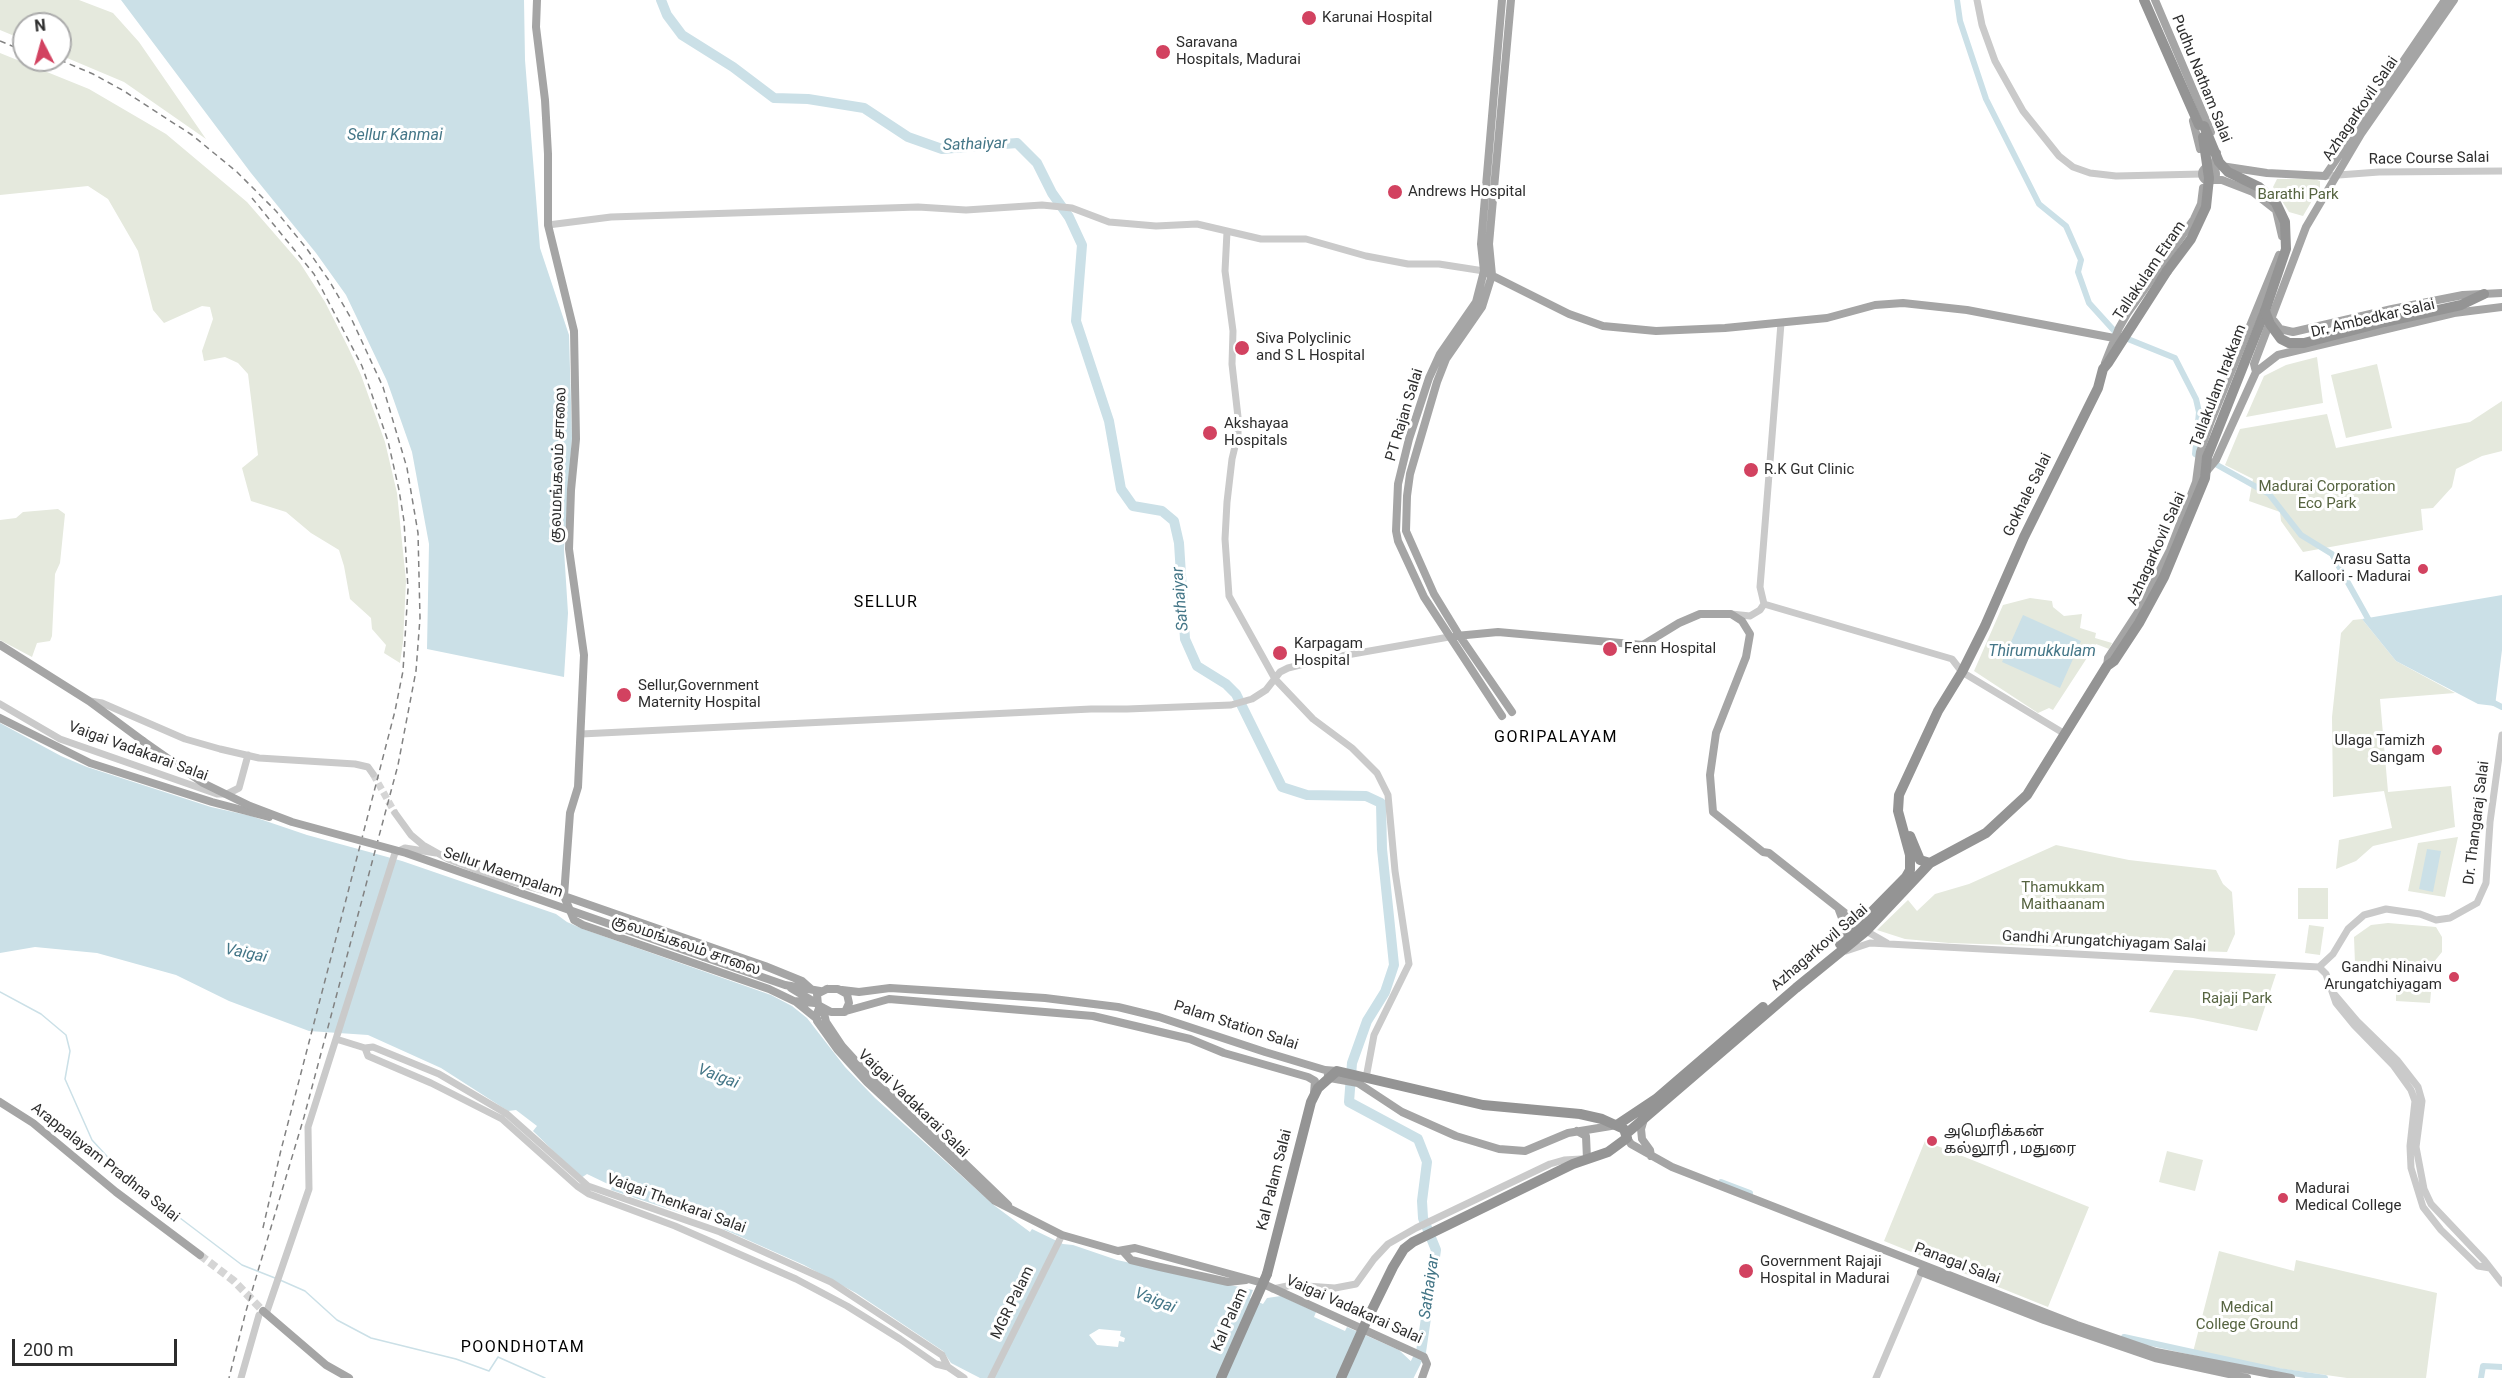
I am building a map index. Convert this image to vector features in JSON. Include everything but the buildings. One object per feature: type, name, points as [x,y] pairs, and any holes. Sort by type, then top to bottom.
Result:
[{"type":"highway","name":"Tallakulam Etram","points":[[2106,365],[2119,335],[2191,239],[2206,207],[2208,159],[2199,125],[2142,0]]},
{"type":"highway","name":"Tallakulam Irakkam","points":[[2153,0],[2219,162],[2228,172],[2259,187],[2268,195],[2276,203],[2285,222],[2286,249],[2269,313],[2206,462]]},
{"type":"highway","points":[[2269,313],[2275,332],[2281,339],[2289,343],[2304,342],[2461,305],[2484,294]]},
{"type":"highway","name":"Gokhale Salai","points":[[1911,864],[1898,811],[1899,795],[1938,711],[1962,672],[1985,626],[2024,537],[2098,388],[2106,365]]},
{"type":"highway","name":"Azhagarkovil Salai","points":[[1341,1378],[1393,1267],[1404,1249],[1420,1232],[1572,1164],[1608,1152],[1863,928],[1930,863],[1986,833],[2002,821],[2027,795],[2107,666],[2114,661],[2139,623],[2164,577],[2206,462]]},
{"type":"highway","name":"Gokhale Salai","points":[[1904,833],[1911,837],[1920,860],[1930,863]]},
{"type":"highway","name":"Azhagarkovil Salai","points":[[1863,928],[1906,877],[1911,864]]},
{"type":"highway","name":"Azhagarkovil Salai","points":[[1617,1125],[1656,1099],[1836,952]]},
{"type":"highway","points":[[1314,1093],[1334,1074]]},
{"type":"highway","name":"Palam Station Salai","points":[[1334,1074],[1483,1105],[1580,1114],[1617,1125]]},
{"type":"highway","name":"Kal Palam Salai","points":[[1267,1274],[1291,1174],[1314,1093]]},
{"type":"highway","points":[[1617,1125],[1627,1136]]},
{"type":"highway","name":"Kal Palam","points":[[1221,1378],[1267,1274]]},
{"type":"main road","name":"குலமங்கலம் சாலை","points":[[537,0],[536,27],[545,100],[548,154],[548,225],[574,330],[576,439],[571,490],[570,549],[584,655],[578,787],[570,813],[564,896],[574,920],[583,925],[769,989],[794,1001],[819,1006]]},
{"type":"main road","name":"PT Rajan Salai","points":[[1491,176],[1502,0]]},
{"type":"main road","name":"PT Rajan Salai","points":[[1502,716],[1454,636],[1406,531],[1407,496],[1418,443],[1430,412],[1437,382],[1446,359],[1482,307],[1488,273],[1481,244],[1511,0]]},
{"type":"main road","name":"Pudhu Natham Salai","points":[[2142,0],[2196,128],[2208,173]]},
{"type":"main road","name":"Pudhu Natham Salai","points":[[2153,0],[2216,149],[2217,155],[2208,173]]},
{"type":"main road","name":"Azhagarkovil Salai","points":[[2325,176],[2445,0]]},
{"type":"main road","name":"Azhagarkovil Salai","points":[[2206,462],[2256,372],[2254,364],[2269,313],[2306,227],[2335,176],[2454,0]]},
{"type":"main road","points":[[2216,149],[2241,168]]},
{"type":"main road","name":"Race Course Salai","points":[[2208,173],[2222,166],[2267,173],[2325,176]]},
{"type":"main road","points":[[1488,273],[1569,314],[1603,326],[1656,331],[1781,323],[1827,318],[1875,305],[1903,303],[1968,310],[2119,335],[2194,219],[2201,204],[2208,173]]},
{"type":"main road","name":"Azhagarkovil Salai","points":[[2206,462],[2211,421],[2282,248],[2283,240],[2276,210],[2253,192],[2208,173]]},
{"type":"main road","points":[[2325,176],[2328,187]]},
{"type":"main road","name":"Dr. Ambedkar Salai","points":[[2269,313],[2280,329],[2293,332],[2404,306],[2463,295],[2502,292]]},
{"type":"main road","name":"Dr. Ambedkar Salai","points":[[2256,372],[2272,358],[2287,353],[2454,313],[2502,307]]},
{"type":"main road","points":[[1454,636],[1498,632],[1642,645],[1679,623],[1700,614],[1731,614],[1742,621],[1750,634],[1746,657],[1716,733],[1710,775],[1713,812],[1763,852],[1769,853],[1863,928]]},
{"type":"main road","name":"PT Rajan Salai","points":[[1454,636],[1512,712]]},
{"type":"main road","name":"Sellur Maempalam","points":[[0,645],[89,701],[203,783],[250,806],[292,822]]},
{"type":"main road","name":"Vaigai Vadakarai Salai","points":[[0,718],[90,763]]},
{"type":"main road","name":"Sellur Maempalam","points":[[90,763],[212,801],[406,853],[785,985]]},
{"type":"main road","name":"குலமங்கலம் சாலை","points":[[564,896],[765,966],[802,981],[815,990]]},
{"type":"main road","points":[[1836,952],[1845,933],[1844,920],[1839,909]]},
{"type":"main road","points":[[785,985],[815,990],[819,1006],[817,1019]]},
{"type":"main road","points":[[785,985],[819,1006],[843,1012]]},
{"type":"main road","name":"Palam Station Salai","points":[[815,990],[859,992],[890,988],[1045,998],[1118,1007],[1159,1017],[1334,1074]]},
{"type":"main road","points":[[835,1035],[835,1022],[849,1000],[842,990]]},
{"type":"main road","name":"Palam Station Salai","points":[[843,1012],[889,999],[1093,1017],[1190,1039],[1224,1053],[1308,1077],[1315,1081],[1314,1093]]},
{"type":"main road","name":"Vaigai Vadakarai Salai","points":[[794,1001],[817,1019],[837,1049],[867,1082],[995,1201],[1060,1238],[1123,1251],[1135,1248],[1251,1279],[1424,1357],[1427,1364],[1422,1378]]},
{"type":"main road","name":"Vaigai Vadakarai Salai","points":[[819,1006],[835,1035],[872,1079],[926,1126],[1013,1210]]},
{"type":"main road","points":[[1361,1079],[1402,1112],[1456,1136],[1499,1149],[1525,1151],[1577,1131],[1617,1125]]},
{"type":"main road","name":"Arappalayam Pradhna Salai","points":[[0,1102],[33,1123],[116,1192],[200,1255]]},
{"type":"main road","points":[[1644,1119],[1641,1129],[1642,1139],[1650,1150],[1651,1156]]},
{"type":"main road","points":[[1577,1131],[1586,1136],[1587,1159]]},
{"type":"main road","name":"Panagal Salai","points":[[1627,1136],[1631,1144],[1672,1167],[2078,1325],[2156,1352],[2291,1378]]},
{"type":"main road","name":"Panagal Salai","points":[[1921,1272],[2044,1320],[2155,1358],[2247,1378]]},
{"type":"main road","points":[[263,1313],[326,1365],[348,1378]]},
{"type":"street","name":"Race Course Salai","points":[[1977,0],[1982,26],[1995,62],[2023,111],[2059,156],[2073,167],[2090,173],[2116,176],[2208,173]]},
{"type":"street","name":"Race Course Salai","points":[[2325,176],[2379,172],[2502,171]]},
{"type":"street","points":[[548,225],[611,218],[918,207],[966,210],[1033,205],[1072,208],[1109,222],[1156,226],[1197,224],[1261,239],[1306,239],[1366,256],[1408,264],[1439,264],[1488,273]]},
{"type":"street","points":[[1227,232],[1225,271],[1233,330],[1232,364],[1238,417],[1238,434],[1232,459],[1227,502],[1225,539],[1229,596],[1275,679],[1313,719],[1352,748],[1377,773],[1388,795],[1399,900],[1409,964],[1374,1035],[1361,1079]]},
{"type":"street","points":[[1731,614],[1750,616],[1760,610],[1764,604],[1760,587],[1781,323]]},
{"type":"street","points":[[1764,604],[1952,659],[1962,672],[2065,734]]},
{"type":"street","points":[[581,734],[970,714],[1231,705],[1252,699],[1266,690],[1288,668],[1324,659],[1391,649],[1454,636]]},
{"type":"street","points":[[89,701],[102,703],[185,739],[259,758],[355,764],[368,768],[373,774]]},
{"type":"street","name":"Vaigai Vadakarai Salai","points":[[0,704],[60,739],[220,795],[239,788],[248,755]]},
{"type":"street","name":"Dr. Thangaraj Salai","points":[[2319,967],[2333,954],[2348,929],[2364,915],[2386,909],[2420,914],[2436,920],[2450,918],[2477,903],[2486,883],[2491,814],[2502,735]]},
{"type":"street","points":[[395,813],[411,835],[436,853]]},
{"type":"street","points":[[241,1378],[263,1313],[294,1237],[309,1189],[308,1127],[397,850],[405,848],[436,853],[498,878],[564,896]]},
{"type":"street","name":"Gandhi Arungatchiyagam Salai","points":[[1863,928],[1889,944]]},
{"type":"street","name":"Gandhi Arungatchiyagam Salai","points":[[1836,952],[1870,943],[2319,967]]},
{"type":"street","points":[[2319,967],[2326,974],[2333,994],[2397,1060],[2418,1087],[2422,1101],[2416,1147],[2424,1189],[2431,1204],[2502,1283]]},
{"type":"street","name":"Vaigai Thenkarai Salai","points":[[336,1038],[364,1048],[373,1047],[439,1074],[507,1114],[588,1186],[720,1232],[831,1282],[942,1355],[948,1367]]},
{"type":"street","name":"Vaigai Thenkarai Salai","points":[[364,1048],[368,1056],[431,1083],[502,1119],[588,1194],[675,1226],[796,1279],[847,1306],[936,1364],[948,1367],[964,1378]]},
{"type":"street","points":[[1273,1289],[1292,1285],[1335,1288],[1356,1284],[1388,1244],[1420,1232]]},
{"type":"street","name":"MGR Palam","points":[[991,1378],[1060,1238]]},
{"type":"street","points":[[1876,1378],[1921,1272]]},
{"type":"green space","points":[[0,0],[79,0],[113,13],[139,42],[206,139],[124,82],[72,60],[72,12],[12,12],[12,35],[0,30]]},
{"type":"green space","points":[[0,53],[12,58],[12,72],[47,72],[89,89],[166,134],[247,202],[300,263],[325,302],[348,347],[361,375],[385,442],[397,493],[406,581],[400,663],[384,653],[386,645],[372,629],[371,618],[350,599],[339,550],[311,533],[286,512],[251,501],[242,468],[258,455],[248,374],[238,363],[225,357],[204,361],[202,351],[213,319],[210,307],[202,306],[164,323],[153,310],[138,251],[108,199],[88,186],[0,195]]},
{"type":"green space","name":"Barathi Park","points":[[2277,179],[2320,181],[2320,187],[2303,216],[2289,212],[2273,187]]},
{"type":"green space","points":[[2317,357],[2323,403],[2246,417],[2264,376],[2286,365]]},
{"type":"green space","points":[[2377,364],[2392,428],[2346,438],[2331,375]]},
{"type":"green space","name":"Madurai Corporation Eco Park","points":[[2502,401],[2502,451],[2482,456],[2456,469],[2452,487],[2433,508],[2421,509],[2423,530],[2303,552],[2281,521],[2280,512],[2249,501],[2253,479],[2225,465],[2240,429],[2327,414],[2336,448],[2470,422]]},
{"type":"green space","points":[[58,509],[65,514],[60,563],[55,574],[52,636],[50,641],[37,643],[32,657],[0,640],[0,520],[16,518],[23,512]]},
{"type":"green space","points":[[2030,598],[2052,601],[2053,607],[2064,616],[2082,614],[2080,628],[2096,633],[2095,638],[2112,643],[2109,649],[2096,644],[2053,710],[2049,708],[2038,713],[1974,671],[2003,605]]},
{"type":"green space","points":[[2362,619],[2396,661],[2455,693],[2380,699],[2388,792],[2451,786],[2455,827],[2373,846],[2356,861],[2336,869],[2339,840],[2392,828],[2384,791],[2333,797],[2332,717],[2341,633],[2353,620]]},
{"type":"green space","points":[[2458,837],[2445,897],[2408,891],[2418,843]]},
{"type":"green space","name":"Thamukkam Maithaanam","points":[[2056,845],[2129,860],[2216,870],[2223,884],[2232,892],[2235,934],[2227,952],[1949,943],[1905,939],[1877,930],[1908,900],[1917,911],[1935,894],[1969,884]]},
{"type":"green space","points":[[2298,888],[2328,888],[2328,919],[2298,919]]},
{"type":"green space","points":[[2388,923],[2436,927],[2442,937],[2442,952],[2433,963],[2402,969],[2355,964],[2354,937],[2371,925]]},
{"type":"green space","points":[[2309,925],[2324,927],[2320,955],[2305,953]]},
{"type":"green space","name":"Rajaji Park","points":[[2174,970],[2276,974],[2257,1031],[2149,1012]]},
{"type":"green space","points":[[2396,979],[2431,992],[2430,1003],[2396,1001]]},
{"type":"green space","points":[[1925,1141],[2089,1207],[2048,1307],[1884,1241]]},
{"type":"green space","points":[[2167,1151],[2203,1160],[2195,1191],[2159,1182]]},
{"type":"green space","name":"Medical College Ground","points":[[2219,1251],[2294,1271],[2296,1260],[2437,1293],[2426,1378],[2347,1378],[2193,1352]]},
{"type":"water","name":"Sellur Kanmai","points":[[121,0],[524,0],[525,60],[540,248],[569,335],[572,438],[564,550],[568,613],[564,677],[427,649],[429,544],[412,452],[387,381],[346,295]]},
{"type":"water","points":[[2502,595],[2502,650],[2495,706],[2478,704],[2396,661],[2362,619]]},
{"type":"water","name":"Thirumukkulam","points":[[2023,615],[2081,641],[2060,688],[2002,662]]},
{"type":"water","name":"Vaigai","points":[[0,723],[61,756],[87,767],[211,807],[251,816],[307,835],[402,861],[556,914],[583,929],[771,995],[792,1006],[807,1018],[845,1067],[875,1098],[995,1206],[1030,1232],[1032,1229],[1063,1244],[1073,1245],[1117,1260],[1253,1290],[1250,1298],[1263,1304],[1267,1298],[1281,1296],[1316,1312],[1314,1317],[1345,1331],[1347,1327],[1399,1350],[1417,1367],[1411,1378],[980,1378],[951,1363],[943,1351],[856,1293],[804,1265],[723,1229],[724,1225],[701,1211],[693,1217],[611,1190],[612,1186],[587,1174],[581,1178],[533,1131],[537,1126],[516,1110],[508,1111],[441,1068],[368,1035],[309,1031],[229,1001],[176,975],[97,953],[35,947],[0,953]],"holes":[[[1099,1329],[1121,1331],[1120,1336],[1125,1338],[1124,1342],[1119,1341],[1118,1347],[1097,1345],[1089,1335]]]},
{"type":"water","points":[[2427,849],[2441,851],[2433,892],[2419,889]]},
{"type":"waterway","name":"Sathaiyar","points":[[661,0],[667,15],[682,35],[733,67],[774,98],[808,99],[864,108],[908,137],[942,149],[1017,143],[1037,163],[1052,193],[1069,217],[1082,245],[1076,321],[1109,421],[1121,489],[1133,506],[1162,511],[1174,521],[1179,543],[1185,639],[1197,666],[1226,684],[1236,694],[1282,787],[1307,795],[1366,796],[1381,803],[1382,849],[1394,965],[1385,992],[1367,1021],[1352,1063],[1349,1102],[1418,1139],[1427,1162],[1422,1201],[1423,1218],[1436,1250],[1421,1352],[1408,1378]]},
{"type":"waterway","points":[[1957,0],[1960,21],[1986,99],[2039,204],[2066,226],[2081,260],[2078,272],[2089,303],[2118,335],[2175,358],[2196,399],[2199,412],[2195,454],[2201,457]]},
{"type":"waterway","points":[[2210,461],[2269,494],[2301,535],[2332,554],[2371,624]]},
{"type":"waterway","points":[[2488,700],[2502,707]]},
{"type":"waterway","points":[[0,992],[41,1014],[66,1035],[70,1051],[65,1079],[92,1140],[126,1177],[242,1265],[275,1278]]},
{"type":"waterway","points":[[1721,1182],[1750,1193]]},
{"type":"waterway","points":[[280,1280],[305,1291],[337,1320],[371,1338],[456,1359],[489,1371],[498,1357],[545,1378]]},
{"type":"waterway","points":[[2124,1337],[2279,1371],[2325,1378]]},
{"type":"waterway","points":[[2481,1378],[2483,1366],[2502,1367]]},
{"type":"tunnel","points":[[373,774],[395,813]]},
{"type":"tunnel","points":[[200,1255],[234,1281],[263,1311]]},
{"type":"railway","points":[[0,41],[12,46]]},
{"type":"railway","points":[[72,65],[124,91],[192,135],[237,172],[276,211],[307,249],[352,320],[383,387],[407,468],[418,533],[420,618],[416,671],[398,765],[304,1117],[246,1311],[229,1378]]},
{"type":"railway","points":[[252,198],[314,274],[362,366],[388,441],[399,490],[404,521],[408,589],[403,671],[395,711],[281,1150],[262,1232]]},
{"type":"place","name":"Karunai Hospital","points":[[1309,18]]},
{"type":"place","name":"Saravana Hospitals, Madurai","points":[[1163,52]]},
{"type":"place","name":"Andrews Hospital","points":[[1395,192]]},
{"type":"place","name":"Siva Polyclinic and S L Hospital","points":[[1242,348]]},
{"type":"place","name":"Akshayaa Hospitals","points":[[1210,433]]},
{"type":"place","name":"R.K Gut Clinic","points":[[1751,470]]},
{"type":"place","name":"Arasu Satta Kalloori - Madurai","points":[[2423,569]]},
{"type":"place","name":"Fenn Hospital","points":[[1610,649]]},
{"type":"place","name":"Karpagam Hospital","points":[[1280,653]]},
{"type":"place","name":"Sellur,Government Maternity Hospital","points":[[624,695]]},
{"type":"place","name":"Ulaga Tamizh Sangam","points":[[2437,750]]},
{"type":"place","name":"Gandhi Ninaivu Arungatchiyagam","points":[[2454,977]]},
{"type":"place","name":"அமெரிக்கன் கல்லூரி , மதுரை","points":[[1932,1141]]},
{"type":"place","name":"Madurai Medical College","points":[[2283,1198]]},
{"type":"place","name":"Government Rajaji Hospital in Madurai","points":[[1746,1271]]},
{"type":"district","name":"SELLUR","points":[[886,603]]},
{"type":"district","name":"GORIPALAYAM","points":[[1556,738]]},
{"type":"district","name":"POONDHOTAM","points":[[523,1348]]}]
